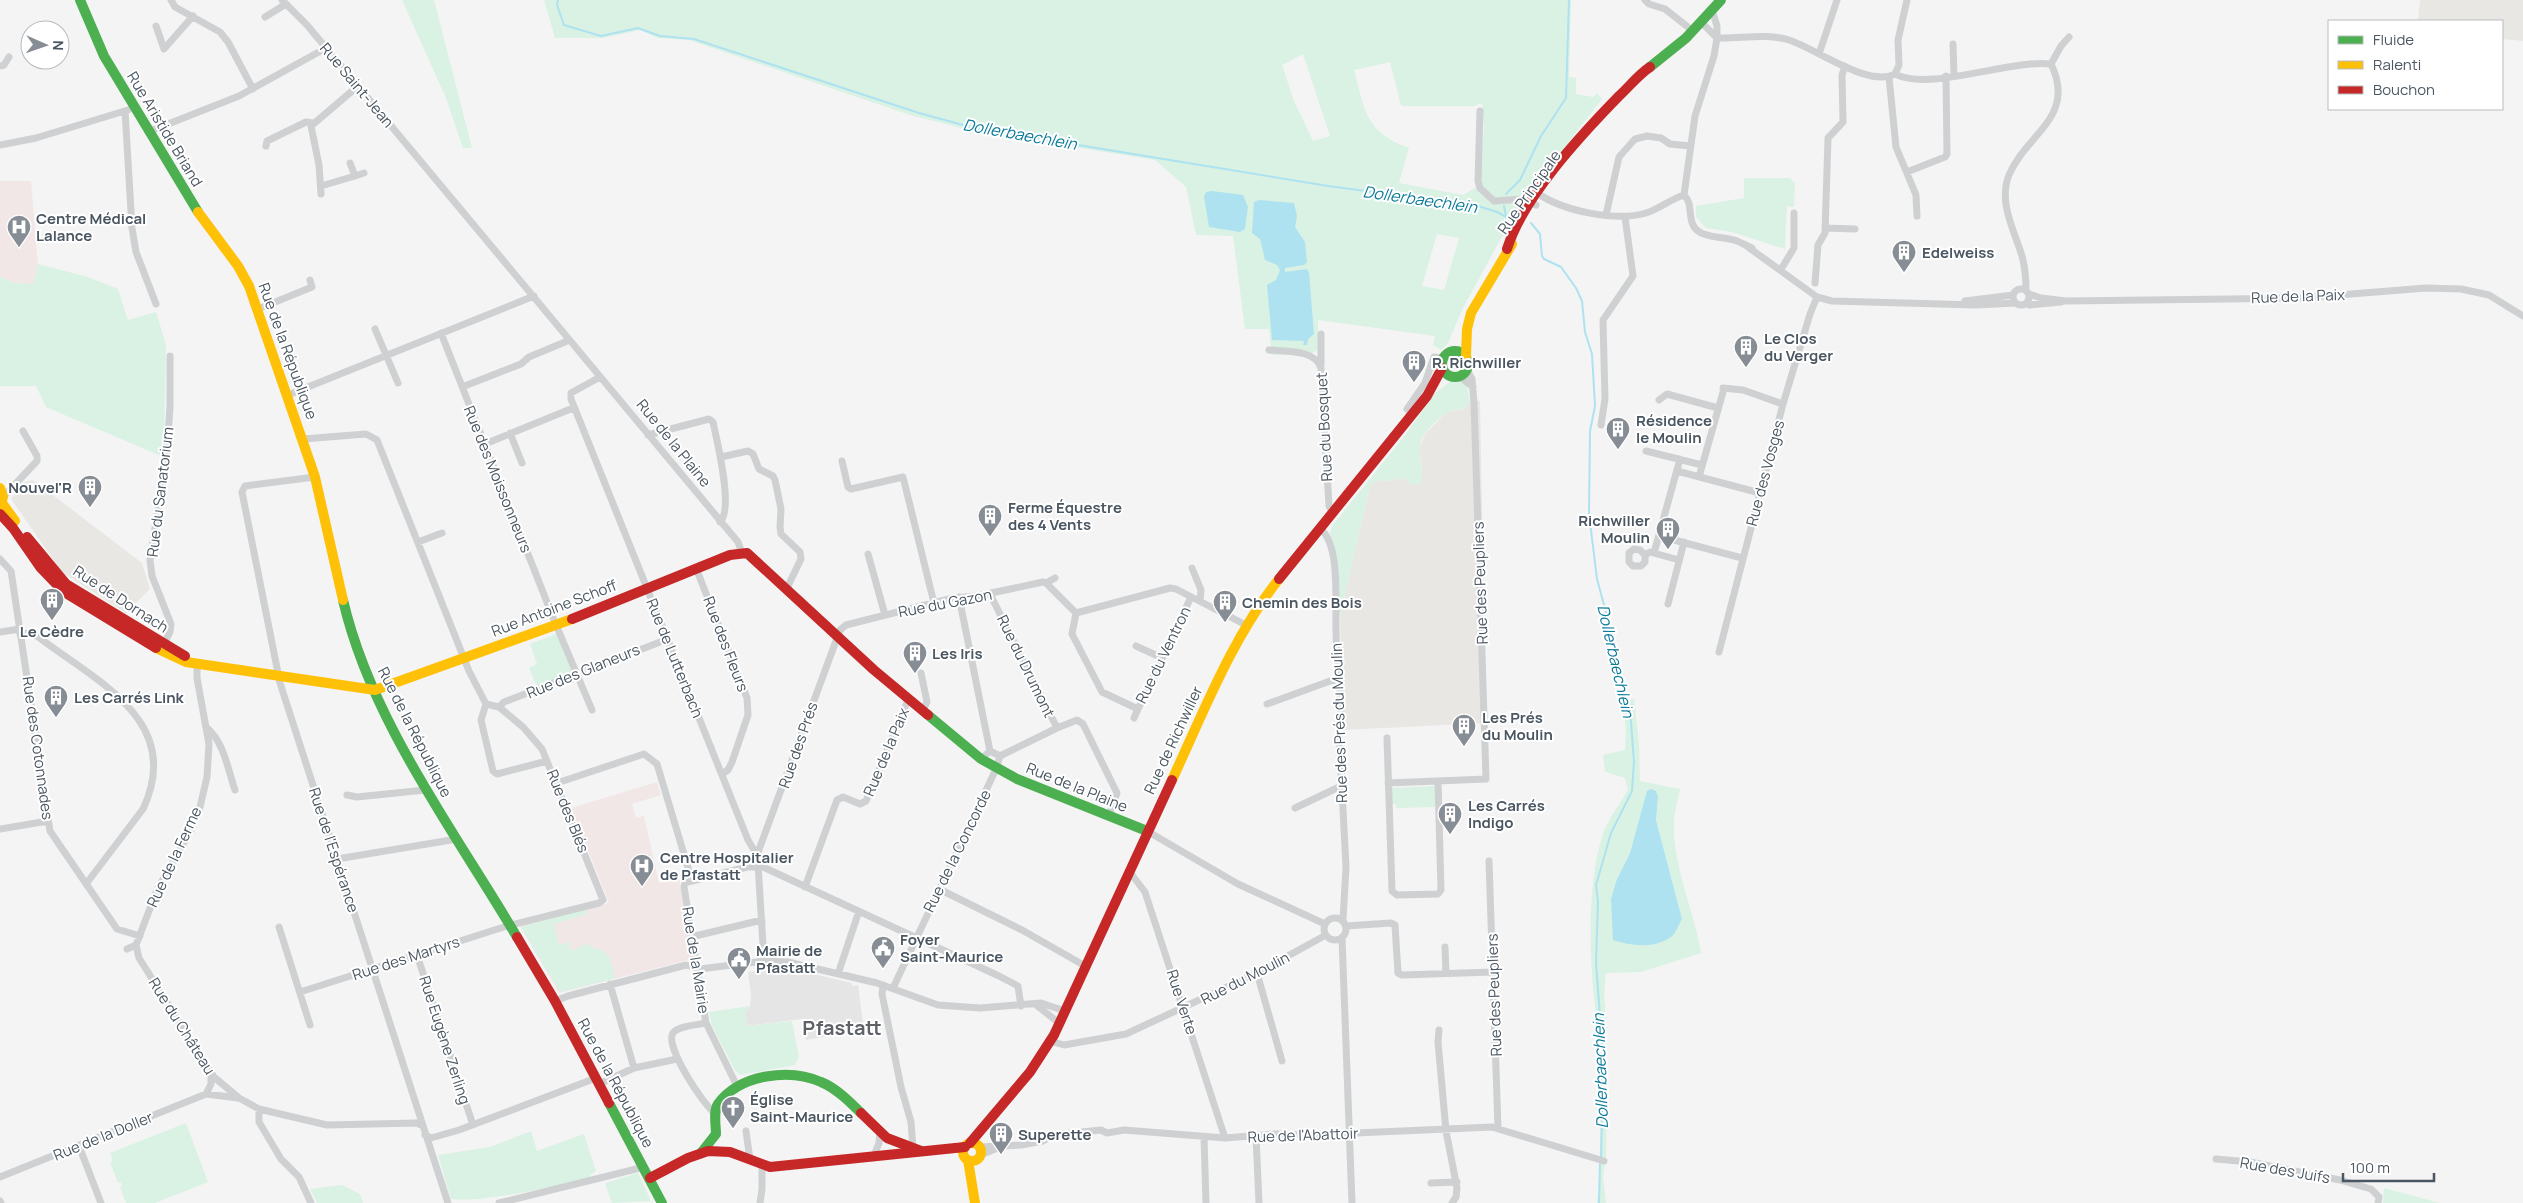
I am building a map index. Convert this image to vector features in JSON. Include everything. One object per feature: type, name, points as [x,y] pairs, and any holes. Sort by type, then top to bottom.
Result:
[{"type":"main road","name":"Rue Aristide Briand","points":[[80,0],[129,109],[148,132],[190,201],[238,266]]},
{"type":"main road","name":"Rue Principale","points":[[1467,328],[1476,303],[1507,249],[1510,238],[1596,120],[1646,70],[1693,31],[1721,0]]},
{"type":"main road","name":"Rue de la République","points":[[238,266],[258,309],[316,478],[348,621],[375,690],[425,790],[457,838],[555,1001],[662,1203]]},
{"type":"main road","points":[[1466,356],[1459,352],[1446,359],[1459,374],[1468,362],[1466,356],[1467,328]]},
{"type":"main road","name":"Rue de Richwiller","points":[[972,1151],[988,1123],[1030,1072],[1052,1038],[1087,967],[1147,831],[1246,625],[1265,597],[1427,396],[1446,359],[1467,328]]},
{"type":"main road","name":"Rue de Richwiller","points":[[1427,396],[1459,374]]},
{"type":"main road","name":"Rue de Dornach","points":[[1,499],[13,528],[40,567],[64,592],[186,662],[375,690]]},
{"type":"main road","name":"Rue Antoine Schoff","points":[[375,690],[464,659],[647,589],[696,568],[734,554],[742,553]]},
{"type":"main road","name":"Rue de la Plaine","points":[[742,553],[752,556],[908,700],[981,759],[996,769],[1147,831]]},
{"type":"main road","points":[[701,1153],[716,1134],[714,1113],[718,1104],[738,1086],[790,1073],[806,1076],[838,1092],[880,1133],[896,1142],[918,1150]]},
{"type":"main road","points":[[650,1178],[668,1166],[701,1153],[722,1151],[762,1166],[770,1167],[874,1158],[918,1150],[972,1151],[974,1203]]},
{"type":"main road","points":[[644,1167],[668,1166]]},
{"type":"street","points":[[171,0],[175,7],[211,25],[228,42],[253,89]]},
{"type":"street","points":[[1645,0],[1649,4],[1665,9],[1693,31]]},
{"type":"street","points":[[1820,54],[1837,0]]},
{"type":"street","points":[[1907,0],[1898,40],[1899,65],[1892,76],[1896,148],[1916,195],[1917,216]]},
{"type":"street","name":"Rue Saint-Jean","points":[[265,17],[284,2],[326,48],[426,168]]},
{"type":"street","points":[[1684,195],[1695,116],[1714,56],[1717,38],[1717,26],[1712,10]]},
{"type":"street","points":[[156,26],[164,49],[193,16]]},
{"type":"street","points":[[1702,22],[1717,38],[1774,38],[1789,40],[1862,74],[1915,79],[2034,64],[2051,64]]},
{"type":"street","points":[[160,35],[172,38]]},
{"type":"street","points":[[2027,303],[2024,271],[2007,211],[2006,190],[2013,168],[2044,128],[2056,106],[2058,85],[2051,64],[2061,46],[2069,37]]},
{"type":"street","points":[[1907,172],[1944,158],[1947,154],[1953,44]]},
{"type":"street","points":[[148,132],[253,89],[326,48]]},
{"type":"street","points":[[0,66],[4,65],[9,57]]},
{"type":"street","points":[[1815,283],[1818,245],[1825,228],[1828,138],[1842,125],[1842,75],[1845,66]]},
{"type":"street","points":[[358,86],[313,123],[311,129],[319,165],[321,190],[364,173]]},
{"type":"street","points":[[0,145],[36,138],[129,109],[132,228],[136,252],[147,286],[156,304]]},
{"type":"street","points":[[1480,111],[1478,181],[1480,188],[1494,200],[1508,198],[1537,199],[1606,215],[1625,217],[1649,212],[1684,195]]},
{"type":"street","points":[[266,146],[267,141],[306,122],[313,123]]},
{"type":"street","points":[[1606,215],[1612,197],[1617,162],[1635,139],[1647,136],[1661,138],[1670,144],[1690,146]]},
{"type":"street","points":[[350,163],[355,176]]},
{"type":"street","name":"Rue de la Plaine","points":[[426,168],[740,544],[742,553]]},
{"type":"street","points":[[1684,195],[1689,200],[1692,222],[1697,230],[1703,234],[1737,241],[1817,296],[1848,303],[1952,303],[1976,305],[2015,303],[2015,292],[2024,271]]},
{"type":"street","points":[[1784,266],[1794,248],[1794,213]]},
{"type":"street","points":[[1601,425],[1605,399],[1603,320],[1632,276],[1625,217]]},
{"type":"street","points":[[1825,228],[1855,229]]},
{"type":"street","points":[[1748,247],[1767,254],[1784,266],[1810,292]]},
{"type":"street","points":[[258,309],[312,287],[310,280]]},
{"type":"street","name":"Rue de la Paix","points":[[2015,292],[2027,292],[2041,298],[2066,301],[2301,298],[2426,288],[2462,289],[2488,295],[2523,316]]},
{"type":"street","points":[[1952,303],[2015,292]]},
{"type":"street","points":[[288,395],[534,296]]},
{"type":"street","name":"Rue des Vosges","points":[[1719,652],[1783,404],[1817,296]]},
{"type":"street","name":"Rue de la Paix","points":[[2015,303],[2020,305],[2027,303],[2052,304],[2066,301]]},
{"type":"street","points":[[374,330],[398,384]]},
{"type":"street","name":"Rue des Moissonneurs","points":[[441,334],[592,710]]},
{"type":"street","points":[[1321,334],[1322,368]]},
{"type":"street","points":[[462,387],[521,364],[529,357],[565,342]]},
{"type":"street","name":"Rue du Bosquet","points":[[1269,350],[1313,356],[1319,360],[1322,368],[1329,506],[1333,514]]},
{"type":"street","name":"Rue du Sanatorium","points":[[162,648],[170,632],[171,624],[152,576],[150,560],[167,451],[170,407],[170,356]]},
{"type":"street","points":[[1406,409],[1425,384],[1434,357],[1446,359]]},
{"type":"street","name":"Rue des Peupliers","points":[[1438,781],[1486,779],[1473,387],[1459,374]]},
{"type":"street","points":[[485,444],[573,408],[571,393],[600,377]]},
{"type":"street","points":[[1699,477],[1723,390],[1743,390],[1783,404]]},
{"type":"street","points":[[1658,400],[1667,394],[1718,408]]},
{"type":"street","name":"Rue de Lutterbach","points":[[573,408],[756,856],[764,962]]},
{"type":"street","points":[[648,435],[710,420],[713,422],[721,457],[726,504],[723,519],[720,522]]},
{"type":"street","name":"Rue de Dornach","points":[[1,499],[37,461],[37,456],[23,431]]},
{"type":"street","points":[[303,439],[366,434],[374,437],[464,659],[486,704],[481,720],[492,771],[497,774],[547,761]]},
{"type":"street","points":[[510,434],[522,463]]},
{"type":"street","points":[[721,457],[748,451],[753,454],[759,469],[775,480],[781,509],[781,534],[800,552],[801,560],[787,588]]},
{"type":"street","points":[[1646,451],[1702,464]]},
{"type":"street","points":[[1654,553],[1680,459]]},
{"type":"street","points":[[842,461],[848,487],[851,490],[904,478],[934,603]]},
{"type":"street","points":[[1677,471],[1760,493]]},
{"type":"street","name":"Rue de l'Espérance","points":[[316,478],[245,486],[242,492],[278,676],[448,1203]]},
{"type":"street","name":"Rue des Prés du Moulin","points":[[1321,529],[1331,546],[1335,560],[1336,640],[1340,680],[1341,786],[1346,867],[1345,923]]},
{"type":"street","points":[[418,542],[442,533]]},
{"type":"street","points":[[1659,536],[1742,558]]},
{"type":"street","points":[[1668,604],[1684,542]]},
{"type":"street","points":[[1645,555],[1654,553],[1679,560]]},
{"type":"street","points":[[868,554],[884,615]]},
{"type":"street","name":"Rue des Cotonnades","points":[[0,558],[11,571],[50,831],[117,929],[140,936]]},
{"type":"street","name":"Rue des Fleurs","points":[[696,568],[749,706],[732,762],[728,770],[722,774]]},
{"type":"street","points":[[1192,568],[1201,590],[1200,601]]},
{"type":"street","name":"Rue du Gazon","points":[[838,635],[846,625],[884,615],[959,597],[990,594],[1046,583],[1055,578]]},
{"type":"street","points":[[1046,583],[1076,613],[1170,588],[1176,589],[1246,625]]},
{"type":"street","name":"Rue du Drumont","points":[[990,594],[1057,728],[1077,720],[1083,724],[1117,794],[1109,816]]},
{"type":"street","points":[[959,597],[990,751]]},
{"type":"street","name":"Rue du Ventron","points":[[1076,613],[1072,634],[1102,692],[1138,709],[1191,597]]},
{"type":"street","points":[[0,632],[20,631],[37,636],[126,701],[142,722],[151,742],[154,770],[149,797],[143,809],[86,884]]},
{"type":"street","name":"Rue des Prés","points":[[756,856],[766,834],[838,635]]},
{"type":"street","name":"Rue des Glaneurs","points":[[499,707],[504,702],[668,639]]},
{"type":"street","points":[[1136,646],[1162,658]]},
{"type":"street","points":[[197,663],[197,678],[207,728],[215,734],[235,790]]},
{"type":"street","points":[[921,673],[927,702],[922,712]]},
{"type":"street","points":[[1267,704],[1340,680]]},
{"type":"street","name":"Rue de la Paix","points":[[805,887],[837,800],[843,797],[860,804],[866,801],[908,700]]},
{"type":"street","name":"Rue des Blés","points":[[486,704],[499,707],[523,727],[542,749],[603,900],[599,903],[511,926]]},
{"type":"street","points":[[1134,718],[1138,709]]},
{"type":"street","name":"Rue de la Ferme","points":[[136,945],[157,890],[191,830],[200,807],[207,777],[207,728]]},
{"type":"street","points":[[996,769],[1000,756],[1057,728]]},
{"type":"street","points":[[1387,738],[1388,783],[1392,890],[1397,895],[1438,894],[1441,890],[1438,781],[1388,783]]},
{"type":"street","points":[[990,751],[1000,756]]},
{"type":"street","points":[[981,759],[990,751]]},
{"type":"street","points":[[557,783],[644,754],[657,764],[692,881],[758,866],[916,937],[1018,986],[1021,1006]]},
{"type":"street","name":"Rue de la Concorde","points":[[893,988],[996,769]]},
{"type":"street","points":[[1294,808],[1341,786]]},
{"type":"street","points":[[347,795],[357,797],[425,790]]},
{"type":"street","points":[[0,828],[48,821]]},
{"type":"street","points":[[1147,831],[1238,884],[1325,924]]},
{"type":"street","points":[[337,859],[457,838]]},
{"type":"street","name":"Rue des Peupliers","points":[[1489,861],[1498,1128]]},
{"type":"street","name":"Rue Verte","points":[[1129,871],[1145,892],[1225,1138]]},
{"type":"street","name":"Rue de la Mairie","points":[[692,881],[685,883],[684,886],[706,1023],[738,1086]]},
{"type":"street","points":[[939,889],[1022,930],[1087,967]]},
{"type":"street","points":[[838,974],[859,911]]},
{"type":"street","points":[[1325,924],[1333,918],[1345,923],[1391,923],[1395,925],[1398,973],[1402,975],[1493,972]]},
{"type":"street","points":[[691,936],[762,920]]},
{"type":"street","points":[[1345,923],[1346,932],[1342,938],[1352,1203]]},
{"type":"street","points":[[1325,924],[1326,935],[1332,939],[1342,938]]},
{"type":"street","name":"Rue des Martyrs","points":[[300,992],[511,926]]},
{"type":"street","points":[[279,927],[310,1025]]},
{"type":"street","name":"Rue du Moulin","points":[[1052,1038],[1064,1044],[1126,1034],[1257,973],[1326,935]]},
{"type":"street","points":[[127,949],[136,945]]},
{"type":"street","name":"Rue du Château","points":[[136,945],[139,958],[211,1072],[223,1086],[238,1098],[259,1109],[334,1126],[414,1123],[423,1126]]},
{"type":"street","points":[[1445,946],[1446,974]]},
{"type":"street","name":"Rue Eugène Zerling","points":[[416,955],[473,1125]]},
{"type":"street","points":[[555,1001],[610,984],[686,965],[696,968],[764,962],[788,962],[883,985],[938,1005],[980,1008],[1045,1004],[1064,1011]]},
{"type":"street","points":[[1257,973],[1282,1061]]},
{"type":"street","points":[[610,984],[634,1068]]},
{"type":"street","points":[[883,985],[882,994],[899,1079],[918,1150]]},
{"type":"street","points":[[1035,1004],[1059,1023]]},
{"type":"street","points":[[706,1023],[676,1030],[671,1034],[671,1041],[677,1059],[714,1113]]},
{"type":"street","points":[[1439,1030],[1438,1042],[1446,1131],[1457,1182],[1456,1197],[1452,1203]]},
{"type":"street","points":[[425,1135],[431,1138],[634,1068],[677,1059]]},
{"type":"street","points":[[206,1094],[211,1084],[211,1072]]},
{"type":"street","name":"Rue du Château","points":[[206,1094],[238,1098]]},
{"type":"street","name":"Rue de la Doller","points":[[0,1177],[206,1094]]},
{"type":"street","points":[[259,1109],[259,1122],[280,1159],[299,1177],[311,1203]]},
{"type":"street","name":"Rue de l'Abattoir","points":[[972,1151],[1036,1142],[1060,1134],[1101,1130],[1107,1133],[1124,1130],[1182,1133],[1204,1138],[1225,1138],[1256,1135],[1349,1134],[1403,1130],[1446,1131],[1498,1128],[1604,1161]]},
{"type":"street","points":[[746,1132],[750,1160]]},
{"type":"street","points":[[874,1158],[880,1133]]},
{"type":"street","points":[[716,1134],[722,1151]]},
{"type":"street","points":[[1256,1135],[1259,1203]]},
{"type":"street","points":[[1204,1138],[1206,1203]]},
{"type":"street","points":[[79,1146],[101,1203]]},
{"type":"street","name":"Rue des Juifs","points":[[2216,1160],[2250,1162],[2340,1180],[2371,1189],[2378,1200]]},
{"type":"street","points":[[760,1203],[762,1166]]},
{"type":"street","points":[[499,1203],[644,1167]]},
{"type":"street","points":[[1431,1183],[1457,1182]]},
{"type":"shaded area","points":[[2420,0],[2523,0],[2523,41],[2503,39],[2503,20],[2418,20]]},
{"type":"shaded area","name":"Centre Médical Lalance","points":[[0,181],[31,181],[38,264],[33,285],[15,283],[0,277]]},
{"type":"shaded area","points":[[1470,401],[1480,401],[1486,723],[1343,730],[1340,616],[1370,485],[1378,480],[1407,479],[1422,470],[1419,449],[1425,434],[1447,412],[1463,409]]},
{"type":"shaded area","points":[[33,480],[142,563],[150,589],[126,613],[62,572],[11,499],[24,482]]},
{"type":"shaded area","name":"Centre Hospitalier de Pfastatt","points":[[657,782],[661,795],[632,804],[636,818],[644,816],[659,883],[679,879],[692,959],[559,993],[520,926],[609,903],[571,808]]},
{"type":"shaded area","points":[[778,968],[781,973],[798,971],[798,973],[800,971],[852,983],[852,986],[858,985],[864,1030],[806,1040],[802,1019],[747,1026],[745,1013],[750,1006],[751,995],[748,972]]},
{"type":"green space","points":[[402,0],[434,0],[472,148],[463,148],[446,98]]},
{"type":"green space","points":[[544,0],[1571,0],[1569,77],[1576,78],[1576,94],[1593,97],[1597,93],[1602,99],[1530,192],[1500,240],[1462,310],[1448,343],[1441,350],[1433,345],[1435,336],[1318,320],[1318,349],[1313,353],[1272,355],[1269,329],[1245,329],[1233,236],[1196,235],[1186,187],[1155,160],[973,131],[910,115],[689,40],[658,38],[640,30],[603,38],[555,38]],"holes":[[[1303,54],[1330,136],[1313,141],[1294,101],[1282,65]],[[1390,62],[1401,106],[1475,106],[1482,103],[1484,126],[1480,185],[1463,195],[1399,183],[1409,148],[1394,142],[1375,127],[1365,108],[1354,70]],[[1437,234],[1459,238],[1444,290],[1422,286]]]},
{"type":"green space","points":[[1744,178],[1790,178],[1795,184],[1794,207],[1787,206],[1785,249],[1732,232],[1706,228],[1696,217],[1696,206],[1744,198]]},
{"type":"green space","points":[[38,264],[88,277],[118,289],[128,320],[156,312],[166,345],[164,441],[161,456],[46,407],[36,386],[0,386],[0,277],[15,283],[33,284]]},
{"type":"green space","points":[[1451,381],[1459,381],[1467,386],[1470,401],[1465,407],[1450,411],[1444,415],[1424,435],[1420,448],[1422,473],[1419,485],[1407,483],[1407,479],[1394,478],[1392,481],[1378,480],[1370,485],[1340,616],[1338,616],[1336,561],[1330,533],[1332,526],[1406,434],[1434,394]]},
{"type":"green space","points":[[558,633],[571,668],[571,673],[537,687],[529,668],[537,664],[530,644]]},
{"type":"green space","points":[[1634,698],[1639,744],[1640,781],[1680,789],[1674,819],[1677,856],[1701,953],[1641,972],[1606,973],[1604,994],[1607,1033],[1600,1038],[1591,960],[1592,902],[1594,874],[1606,826],[1628,790],[1625,778],[1605,772],[1603,755],[1625,750],[1626,730],[1623,705]],"holes":[[[1658,797],[1656,820],[1682,919],[1617,879],[1630,853],[1639,822]]]},
{"type":"green space","points":[[1436,786],[1437,807],[1396,808],[1396,804],[1391,804],[1391,788]]},
{"type":"green space","points":[[586,909],[587,914],[554,924],[559,945],[568,942],[571,951],[589,943],[590,947],[602,951],[609,957],[615,978],[560,992],[521,927]]},
{"type":"green space","points":[[750,1006],[745,1013],[747,1026],[792,1021],[799,1057],[795,1065],[740,1075],[735,1070],[712,1026],[709,1012]]},
{"type":"green space","points":[[1602,1072],[1607,1077],[1606,1155],[1603,1177],[1606,1203],[1597,1203],[1600,1167]]},
{"type":"green space","points":[[186,1123],[208,1182],[155,1203],[126,1203],[120,1187],[122,1186],[121,1182],[118,1183],[110,1162],[113,1161],[110,1153]]},
{"type":"green space","points":[[531,1131],[537,1151],[584,1134],[596,1171],[590,1175],[591,1178],[540,1189],[481,1199],[451,1199],[438,1155],[490,1147]]},
{"type":"green space","points":[[638,1173],[651,1201],[612,1203],[605,1183]]},
{"type":"green space","points":[[342,1185],[360,1194],[363,1203],[317,1203],[310,1189]]},
{"type":"green space","points":[[2384,1188],[2440,1203],[2383,1203]]},
{"type":"water","points":[[1206,192],[1243,195],[1248,207],[1245,229],[1240,232],[1209,227],[1204,197]]},
{"type":"water","points":[[1259,200],[1294,203],[1297,216],[1295,227],[1305,242],[1307,262],[1304,265],[1285,268],[1285,272],[1307,269],[1309,273],[1314,334],[1308,339],[1307,345],[1303,345],[1304,341],[1272,340],[1267,285],[1276,280],[1280,270],[1277,265],[1265,260],[1260,239],[1252,233],[1254,202]]},
{"type":"water","points":[[1651,789],[1656,791],[1658,797],[1656,820],[1682,919],[1673,935],[1664,941],[1650,945],[1627,944],[1613,940],[1611,899],[1617,879],[1630,853],[1647,791]]},
{"type":"waterway","name":"Dollerbaechlein","points":[[558,0],[557,5],[564,25],[601,36],[638,28],[660,36],[694,39],[919,113],[974,128],[1328,186],[1478,206],[1497,212],[1512,220]]},
{"type":"waterway","points":[[1506,194],[1520,180],[1541,136],[1566,98],[1569,0]]},
{"type":"waterway","points":[[1504,206],[1506,216]]},
{"type":"waterway","name":"Dollerbaechlein","points":[[1531,223],[1540,234],[1542,256],[1544,259],[1561,267],[1576,288],[1582,301],[1585,332],[1592,354],[1595,406],[1590,431],[1589,514],[1597,579],[1630,709],[1634,762],[1632,791],[1611,833],[1596,885],[1598,902],[1596,963],[1603,1056],[1601,1158]]},
{"type":"waterway","name":"Dollerbaechlein","points":[[1599,1203],[1600,1163]]},
{"type":"traffic: fast","points":[[80,0],[104,56],[198,212]]},
{"type":"traffic: fast","points":[[1650,67],[1686,38],[1721,0]]},
{"type":"traffic: fast","points":[[1455,351],[1464,355],[1468,364],[1464,373],[1455,377],[1446,373],[1442,364],[1446,355],[1455,351]]},
{"type":"traffic: fast","points":[[343,600],[356,645],[373,689],[394,732],[442,816],[517,937]]},
{"type":"traffic: fast","points":[[928,715],[981,759],[1017,779],[1147,831]]},
{"type":"traffic: fast","points":[[701,1153],[716,1134],[715,1115],[718,1104],[727,1094],[739,1086],[766,1076],[795,1075],[821,1082],[837,1092],[861,1113]]},
{"type":"traffic: fast","points":[[609,1103],[662,1203]]},
{"type":"traffic: slow","points":[[198,212],[238,266],[249,286],[315,477],[343,600]]},
{"type":"traffic: slow","points":[[1466,356],[1467,329],[1471,313],[1512,244]]},
{"type":"traffic: slow","points":[[0,488],[3,497],[0,506]]},
{"type":"traffic: slow","points":[[2,503],[15,521]]},
{"type":"traffic: slow","points":[[1172,780],[1233,650],[1262,602],[1279,579]]},
{"type":"traffic: slow","points":[[156,648],[186,662],[375,690],[572,619]]},
{"type":"traffic: slow","points":[[972,1143],[978,1146],[981,1152],[978,1158],[972,1161],[966,1158],[963,1152],[966,1146],[972,1143]]},
{"type":"traffic: slow","points":[[968,1160],[975,1203]]},
{"type":"traffic: jam","points":[[1507,249],[1515,229],[1539,188],[1571,148],[1604,112],[1650,67]]},
{"type":"traffic: jam","points":[[1279,579],[1427,396],[1442,368]]},
{"type":"traffic: jam","points":[[0,514],[13,528],[40,567],[64,592],[156,648]]},
{"type":"traffic: jam","points":[[27,537],[66,584],[185,656]]},
{"type":"traffic: jam","points":[[572,619],[730,555],[747,553],[874,670],[928,715]]},
{"type":"traffic: jam","points":[[970,1143],[1030,1072],[1054,1035],[1172,780]]},
{"type":"traffic: jam","points":[[517,937],[555,1001],[609,1103]]},
{"type":"traffic: jam","points":[[861,1113],[887,1138],[921,1151]]},
{"type":"traffic: jam","points":[[650,1178],[688,1158],[708,1151],[730,1152],[770,1167],[965,1147]]},
{"type":"place","name":"Centre Médical Lalance","points":[[19,248]]},
{"type":"place","name":"Edelweiss","points":[[1904,273]]},
{"type":"place","name":"Le Clos du Verger","points":[[1746,368]]},
{"type":"place","name":"R. Richwiller","points":[[1414,383]]},
{"type":"place","name":"Résidence le Moulin","points":[[1618,450]]},
{"type":"place","name":"Nouvel'R","points":[[90,508]]},
{"type":"place","name":"Ferme Équestre des 4 Vents","points":[[990,537]]},
{"type":"place","name":"Richwiller Moulin","points":[[1668,550]]},
{"type":"place","name":"Le Cèdre","points":[[52,621]]},
{"type":"place","name":"Chemin des Bois","points":[[1225,623]]},
{"type":"place","name":"Les Iris","points":[[915,674]]},
{"type":"place","name":"Les Carrés Link","points":[[56,718]]},
{"type":"place","name":"Les Prés du Moulin","points":[[1464,747]]},
{"type":"place","name":"Les Carrés Indigo","points":[[1450,835]]},
{"type":"place","name":"Centre Hospitalier de Pfastatt","points":[[642,887]]},
{"type":"place","name":"Foyer Saint-Maurice","points":[[883,969]]},
{"type":"place","name":"Mairie de Pfastatt","points":[[739,980]]},
{"type":"place","name":"Église Saint-Maurice","points":[[733,1129]]},
{"type":"place","name":"Superette","points":[[1001,1155]]},
{"type":"district","name":"Pfastatt","points":[[842,1027]]}]
